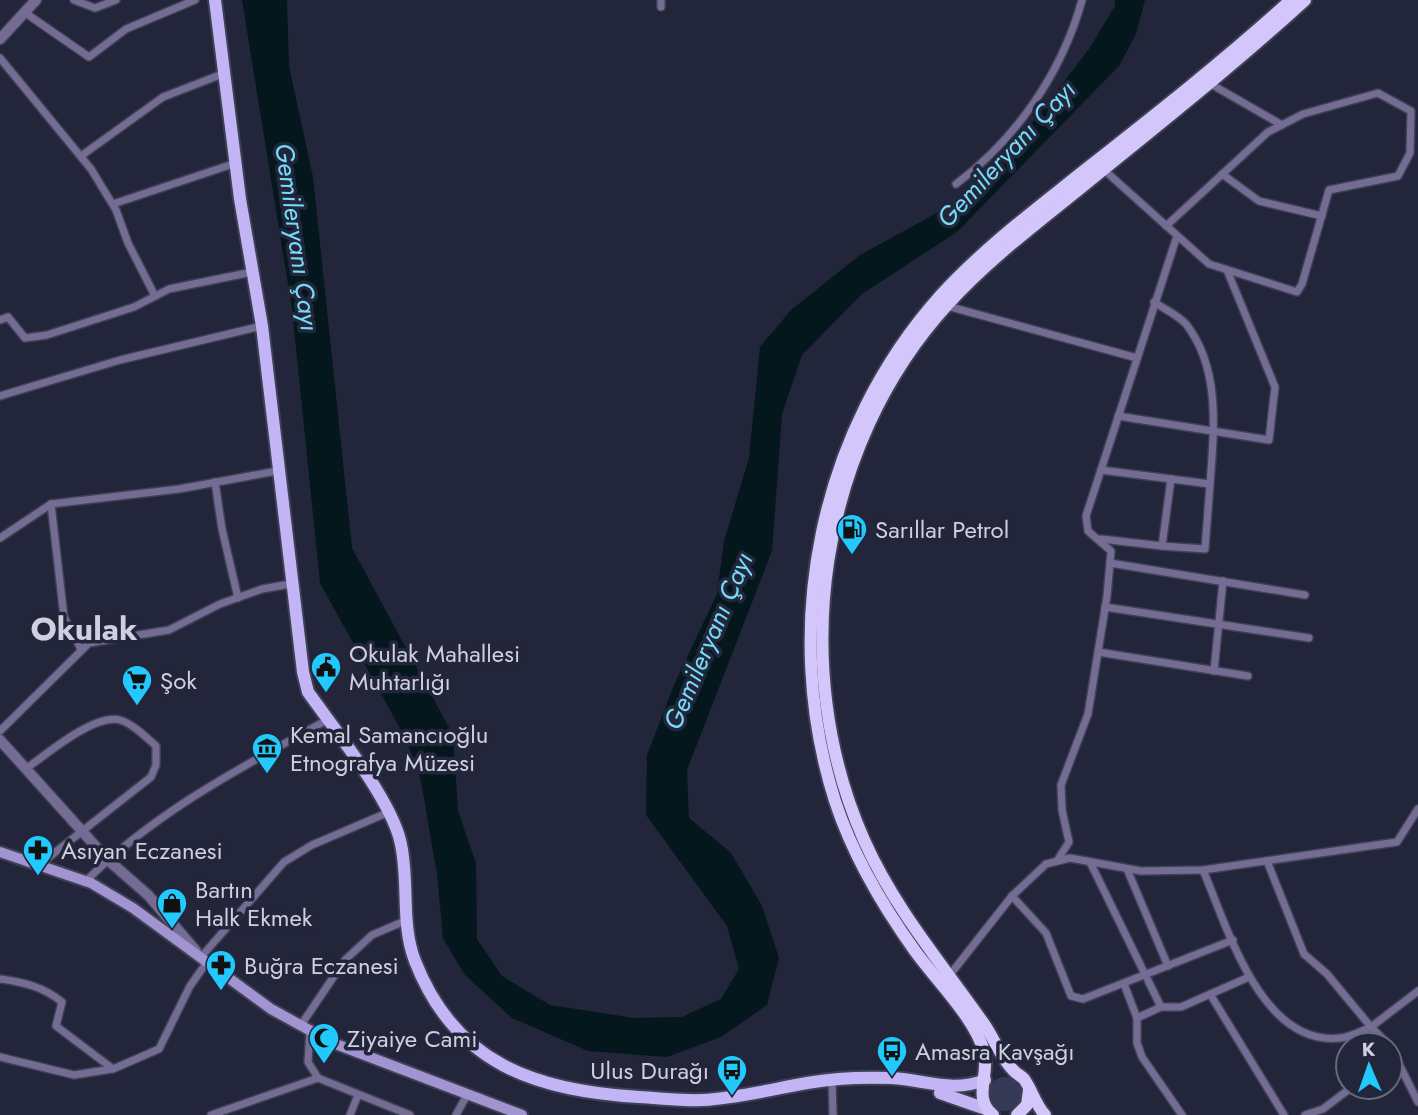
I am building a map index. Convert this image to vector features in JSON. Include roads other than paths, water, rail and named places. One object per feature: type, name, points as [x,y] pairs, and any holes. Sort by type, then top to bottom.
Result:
[{"type":"highway","points":[[989,1112],[981,1095],[986,1065],[979,1037],[884,908],[859,860],[835,801],[821,744],[811,688],[809,638],[818,549],[840,464],[890,363],[940,296],[1014,226],[1166,106],[1290,0]]},
{"type":"highway","points":[[1045,1115],[1021,1075],[1014,1071],[985,1026],[893,900],[844,793],[825,697],[822,616],[827,561],[836,521],[857,453],[907,359],[947,306],[1008,247],[1209,83],[1305,0]]},
{"type":"highway","points":[[985,1080],[998,1071],[1014,1071]]},
{"type":"highway","points":[[1017,1115],[1027,1105],[1029,1089]]},
{"type":"main road","points":[[215,0],[236,163],[262,326],[290,584],[303,672],[308,692],[389,812],[400,841],[407,920],[415,961],[435,1000],[458,1031],[481,1054],[507,1069],[545,1084],[600,1094],[701,1100],[832,1080],[892,1078],[946,1088],[970,1086],[985,1080]]},
{"type":"main road","points":[[0,852],[86,881],[133,908],[271,1009],[305,1028],[522,1115]]},
{"type":"main road","points":[[853,1079],[949,1094],[989,1112]]},
{"type":"street","points":[[0,39],[36,0]]},
{"type":"street","points":[[74,0],[95,8],[116,0]]},
{"type":"street","points":[[24,12],[89,57],[126,29],[195,0]]},
{"type":"street","points":[[956,184],[985,162],[1015,130],[1059,62],[1082,0]]},
{"type":"street","points":[[0,58],[81,156],[113,204],[128,243],[155,296]]},
{"type":"street","points":[[81,156],[163,97],[226,72]]},
{"type":"street","points":[[1209,83],[1282,125]]},
{"type":"street","points":[[1103,169],[1177,236],[1209,264],[1297,292],[1302,284],[1329,190],[1398,176],[1410,153],[1411,111],[1378,93],[1303,114],[1268,132],[1166,226]]},
{"type":"street","points":[[113,204],[236,163]]},
{"type":"street","points":[[1222,174],[1259,201],[1322,216]]},
{"type":"street","points":[[1057,861],[1069,842],[1060,785],[1088,713],[1110,563],[1111,551],[1088,531],[1086,516],[1177,236]]},
{"type":"street","points":[[1118,416],[1269,440],[1275,387],[1227,270]]},
{"type":"street","points":[[0,320],[8,317],[25,338],[47,335],[134,307],[169,289],[252,272]]},
{"type":"street","points":[[1100,539],[1205,550],[1215,410],[1202,350],[1184,322],[1154,302]]},
{"type":"street","points":[[947,306],[1137,358]]},
{"type":"street","points":[[0,396],[120,360],[262,326]]},
{"type":"street","points":[[1101,470],[1210,484]]},
{"type":"street","points":[[0,538],[51,505],[277,471]]},
{"type":"street","points":[[1162,546],[1171,479]]},
{"type":"street","points":[[215,482],[222,529],[238,598]]},
{"type":"street","points":[[51,505],[64,617],[82,649]]},
{"type":"street","points":[[1110,563],[1305,595]]},
{"type":"street","points":[[1214,671],[1223,581]]},
{"type":"street","points":[[0,731],[89,643],[169,630],[238,598],[290,584]]},
{"type":"street","points":[[1105,607],[1309,638]]},
{"type":"street","points":[[1097,652],[1248,676]]},
{"type":"street","points":[[27,768],[66,740],[110,719],[121,720],[156,746],[156,765],[151,777],[39,865]]},
{"type":"street","points":[[86,881],[107,859],[202,790],[327,720]]},
{"type":"street","points":[[0,740],[107,859],[148,895],[204,959]]},
{"type":"street","points":[[948,977],[1012,896],[1046,864],[1070,858],[1127,869],[1203,870],[1397,842],[1418,808]]},
{"type":"street","points":[[0,1057],[74,1074],[113,1069],[159,1049],[204,959],[284,862],[312,845],[389,812]]},
{"type":"street","points":[[1267,861],[1304,954],[1327,974],[1375,1031]]},
{"type":"street","points":[[1090,862],[1161,1007]]},
{"type":"street","points":[[1127,869],[1168,967]]},
{"type":"street","points":[[1203,870],[1259,996],[1293,1024],[1313,1036],[1341,1038],[1371,1027],[1418,991]]},
{"type":"street","points":[[1012,896],[1046,933],[1071,996],[1083,999],[1233,940]]},
{"type":"street","points":[[407,920],[372,935],[345,960],[305,1028],[309,1062],[318,1078],[410,1115]]},
{"type":"street","points":[[1136,1018],[1161,1007],[1181,1007],[1249,977]]},
{"type":"street","points":[[0,979],[50,992],[62,1002],[56,1026],[113,1069]]},
{"type":"street","points":[[1124,984],[1136,1018],[1137,1043],[1142,1057],[1182,1115]]},
{"type":"street","points":[[1210,994],[1284,1115]]},
{"type":"street","points":[[1404,1077],[1417,1098]]},
{"type":"street","points":[[211,1115],[318,1078]]},
{"type":"street","points":[[832,1080],[833,1115]]},
{"type":"street","points":[[350,1115],[358,1095]]},
{"type":"street","points":[[456,1115],[467,1095]]},
{"type":"street","points":[[1305,1115],[1323,1109],[1334,1101]]},
{"type":"water","name":"Gemileryanı Çayı","points":[[242,0],[287,0],[289,66],[313,177],[352,548],[453,735],[458,811],[476,863],[477,939],[502,976],[550,1005],[634,1018],[682,1017],[721,999],[739,969],[727,926],[646,815],[647,755],[674,685],[717,594],[724,541],[749,458],[760,347],[791,310],[860,255],[953,204],[1004,159],[1089,49],[1115,6],[1115,0],[1145,0],[1136,34],[1119,66],[957,232],[862,294],[802,355],[782,414],[772,551],[687,770],[689,818],[731,853],[762,906],[779,958],[767,1005],[721,1037],[667,1057],[588,1051],[512,1018],[464,974],[443,938],[437,874],[421,781],[406,739],[320,583],[292,309]]},
{"type":"place","name":"Sarıllar Petrol","points":[[852,556]]},
{"type":"place","name":"Okulak Mahallesi Muhtarlığı","points":[[326,694]]},
{"type":"place","name":"Şok","points":[[137,707]]},
{"type":"place","name":"Kemal Samancıoğlu Etnografya Müzesi","points":[[267,775]]},
{"type":"place","name":"Asıyan Eczanesi","points":[[38,877]]},
{"type":"place","name":"Bartın Halk Ekmek","points":[[172,930]]},
{"type":"place","name":"Buğra Eczanesi","points":[[221,992]]},
{"type":"place","name":"Ziyaiye Cami","points":[[324,1065]]},
{"type":"place","name":"Amasra Kavşağı","points":[[892,1078]]},
{"type":"place","name":"Ulus Durağı","points":[[732,1097]]},
{"type":"district","name":"Okulak","points":[[84,629]]}]
